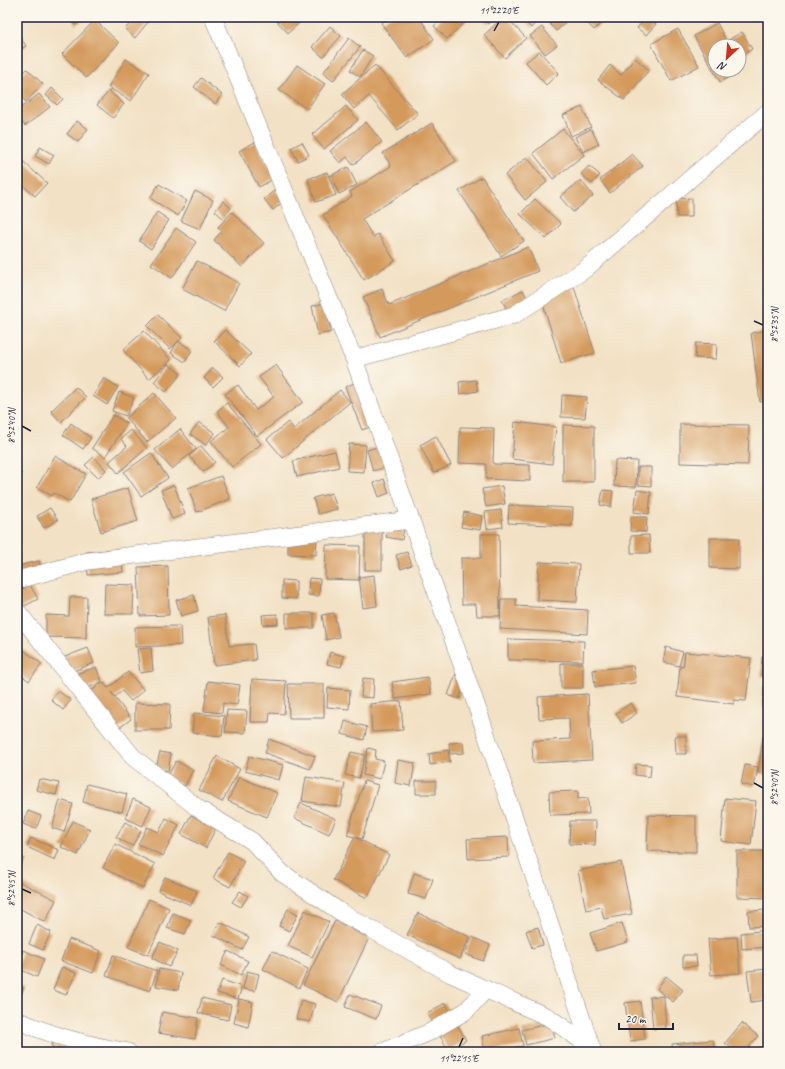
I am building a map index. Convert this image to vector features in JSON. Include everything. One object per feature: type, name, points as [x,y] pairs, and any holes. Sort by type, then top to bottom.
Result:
[{"type":"street","points":[[213,17],[354,359],[478,710],[592,1050]]},
{"type":"street","points":[[354,359],[514,315],[584,270],[768,112]]},
{"type":"street","points":[[17,580],[88,561],[410,520]]},
{"type":"street","points":[[17,611],[134,757],[200,809],[252,841],[282,873],[342,913],[452,974],[548,1017],[592,1050]]},
{"type":"street","points":[[382,1052],[430,1032],[466,1011],[486,989]]},
{"type":"street","points":[[17,1020],[31,1026],[111,1049],[128,1052]]},
{"type":"building","points":[[71,17],[89,17],[75,25]]},
{"type":"building","points":[[136,17],[142,17],[148,22],[135,38],[125,29]]},
{"type":"building","points":[[273,17],[306,17],[288,33]]},
{"type":"building","points":[[389,17],[419,17],[434,39],[407,58],[381,23]]},
{"type":"building","points":[[443,17],[464,17],[467,20],[447,39],[434,26]]},
{"type":"building","points":[[482,17],[496,17],[488,24]]},
{"type":"building","points":[[504,17],[506,17],[526,38],[505,58],[484,35]]},
{"type":"building","points":[[521,17],[544,17],[531,28]]},
{"type":"building","points":[[559,17],[565,23],[556,31],[545,18]]},
{"type":"building","points":[[582,17],[608,17],[594,30]]},
{"type":"building","points":[[647,17],[656,24],[646,35],[637,28]]},
{"type":"building","points":[[95,20],[119,43],[86,78],[62,54]]},
{"type":"building","points":[[717,23],[725,38],[707,38],[707,59],[694,36]]},
{"type":"building","points":[[330,26],[341,36],[323,57],[312,47]]},
{"type":"building","points":[[542,27],[557,45],[545,54],[530,36]]},
{"type":"building","points":[[678,29],[699,66],[671,81],[651,44]]},
{"type":"building","points":[[17,32],[26,46],[17,52]]},
{"type":"building","points":[[742,32],[746,38],[732,38]]},
{"type":"building","points":[[349,38],[360,47],[333,81],[323,73]]},
{"type":"building","points":[[747,40],[752,49],[747,52]]},
{"type":"building","points":[[363,50],[373,56],[360,77],[350,70]]},
{"type":"building","points":[[539,51],[559,73],[546,85],[526,62]]},
{"type":"building","points":[[635,58],[649,70],[624,100],[598,80],[610,65],[621,75]]},
{"type":"building","points":[[126,59],[149,73],[131,101],[108,87]]},
{"type":"building","points":[[297,65],[325,84],[307,109],[279,90]]},
{"type":"building","points":[[375,65],[418,114],[398,130],[369,96],[354,109],[342,94]]},
{"type":"building","points":[[27,69],[43,84],[26,102],[17,93],[17,79]]},
{"type":"building","points":[[201,78],[222,95],[215,104],[194,87]]},
{"type":"building","points":[[718,78],[727,78],[720,82]]},
{"type":"building","points":[[52,88],[63,99],[57,105],[46,95]]},
{"type":"building","points":[[109,91],[124,104],[113,118],[97,105]]},
{"type":"building","points":[[39,94],[50,107],[25,126],[17,116],[17,111]]},
{"type":"building","points":[[346,106],[358,120],[324,149],[312,135]]},
{"type":"building","points":[[582,107],[591,127],[571,136],[563,115]]},
{"type":"building","points":[[77,121],[88,129],[78,142],[67,134]]},
{"type":"building","points":[[366,122],[382,142],[353,165],[347,157],[340,163],[330,151]]},
{"type":"building","points":[[432,123],[456,161],[362,219],[373,237],[378,234],[395,261],[364,280],[323,215],[352,196],[350,192],[391,166],[383,153]]},
{"type":"building","points":[[563,129],[584,155],[553,179],[533,153]]},
{"type":"building","points":[[591,129],[599,144],[583,152],[575,137]]},
{"type":"building","points":[[255,142],[275,178],[259,187],[239,151]]},
{"type":"building","points":[[302,142],[309,155],[298,161],[291,148]]},
{"type":"building","points":[[40,147],[54,155],[49,164],[35,156]]},
{"type":"building","points":[[632,154],[643,166],[610,193],[600,180]]},
{"type":"building","points":[[17,156],[47,183],[35,196],[17,180]]},
{"type":"building","points":[[527,157],[547,182],[525,200],[505,175]]},
{"type":"building","points":[[589,166],[600,175],[592,184],[581,174]]},
{"type":"building","points":[[348,167],[357,185],[339,194],[330,176]]},
{"type":"building","points":[[327,172],[336,195],[316,202],[308,179]]},
{"type":"building","points":[[482,177],[524,241],[501,256],[459,191]]},
{"type":"building","points":[[581,180],[593,196],[573,212],[560,197]]},
{"type":"building","points":[[159,184],[187,201],[178,216],[150,198]]},
{"type":"building","points":[[275,190],[284,201],[273,210],[264,199]]},
{"type":"building","points":[[195,191],[213,200],[200,229],[181,221]]},
{"type":"building","points":[[692,198],[692,217],[677,217],[676,199]]},
{"type":"building","points":[[535,199],[561,224],[546,239],[520,214]]},
{"type":"building","points":[[223,201],[231,208],[223,218],[215,211]]},
{"type":"building","points":[[157,212],[169,220],[151,249],[139,241]]},
{"type":"building","points":[[232,212],[264,243],[242,267],[214,240],[222,231],[218,227]]},
{"type":"building","points":[[176,228],[196,242],[172,278],[151,264]]},
{"type":"building","points":[[528,247],[538,271],[380,337],[363,297],[382,289],[389,305]]},
{"type":"building","points":[[197,261],[239,283],[224,311],[182,289]]},
{"type":"building","points":[[573,284],[595,353],[561,363],[540,294]]},
{"type":"building","points":[[523,290],[528,300],[507,310],[502,300]]},
{"type":"building","points":[[325,303],[331,332],[318,335],[312,306]]},
{"type":"building","points":[[158,315],[182,338],[170,349],[147,326]]},
{"type":"building","points":[[225,330],[251,354],[240,366],[214,341]]},
{"type":"building","points":[[768,330],[768,401],[760,402],[751,333]]},
{"type":"building","points":[[144,331],[171,360],[149,379],[123,350]]},
{"type":"building","points":[[178,341],[192,350],[185,362],[171,353]]},
{"type":"building","points":[[696,343],[717,344],[716,359],[695,358]]},
{"type":"building","points":[[168,364],[181,374],[166,392],[154,382]]},
{"type":"building","points":[[276,365],[303,402],[257,436],[225,394],[238,385],[256,410],[274,397],[259,377]]},
{"type":"building","points":[[213,368],[223,377],[213,387],[204,378]]},
{"type":"building","points":[[104,378],[118,387],[107,405],[93,396]]},
{"type":"building","points":[[361,380],[378,424],[362,430],[345,387]]},
{"type":"building","points":[[476,380],[478,391],[460,394],[459,382]]},
{"type":"building","points":[[76,387],[86,397],[61,422],[51,411]]},
{"type":"building","points":[[340,390],[350,402],[283,458],[267,439],[288,422],[294,429]]},
{"type":"building","points":[[119,392],[134,398],[126,416],[112,411]]},
{"type":"building","points":[[154,393],[176,418],[147,442],[126,418]]},
{"type":"building","points":[[562,395],[587,397],[585,418],[561,417]]},
{"type":"building","points":[[227,403],[261,444],[232,467],[211,441],[229,427],[217,411]]},
{"type":"building","points":[[113,415],[127,423],[105,457],[92,448]]},
{"type":"building","points":[[199,422],[215,433],[206,445],[190,434]]},
{"type":"building","points":[[515,422],[556,427],[552,464],[512,459]]},
{"type":"building","points":[[71,423],[91,438],[83,449],[63,435]]},
{"type":"building","points":[[680,424],[749,425],[748,465],[680,463]]},
{"type":"building","points":[[563,425],[594,426],[594,482],[563,482]]},
{"type":"building","points":[[460,427],[494,428],[493,464],[530,465],[530,481],[486,479],[486,464],[459,463]]},
{"type":"building","points":[[180,429],[196,449],[172,469],[155,450]]},
{"type":"building","points":[[131,430],[147,448],[118,473],[109,462],[127,446],[121,439]]},
{"type":"building","points":[[436,436],[451,465],[434,473],[420,445]]},
{"type":"building","points":[[349,444],[366,445],[364,472],[347,471]]},
{"type":"building","points":[[384,445],[390,466],[373,471],[367,450]]},
{"type":"building","points":[[201,446],[215,462],[203,472],[189,456]]},
{"type":"building","points":[[335,451],[339,467],[297,477],[293,461]]},
{"type":"building","points":[[151,453],[168,478],[141,496],[124,472]]},
{"type":"building","points":[[55,456],[86,474],[70,502],[54,493],[52,496],[37,487]]},
{"type":"building","points":[[94,457],[106,470],[98,478],[85,465]]},
{"type":"building","points":[[615,460],[637,461],[636,487],[614,486]]},
{"type":"building","points":[[638,467],[651,467],[651,486],[638,485]]},
{"type":"building","points":[[17,469],[22,474],[17,480]]},
{"type":"building","points":[[221,476],[230,499],[197,512],[188,488]]},
{"type":"building","points":[[384,479],[389,493],[379,497],[374,483]]},
{"type":"building","points":[[174,485],[185,514],[172,519],[161,490]]},
{"type":"building","points":[[502,486],[505,504],[486,507],[482,489]]},
{"type":"building","points":[[128,488],[138,521],[101,532],[91,499]]},
{"type":"building","points":[[603,490],[613,491],[611,507],[600,505]]},
{"type":"building","points":[[637,490],[651,492],[649,514],[634,512]]},
{"type":"building","points":[[332,493],[337,509],[318,514],[313,498]]},
{"type":"building","points":[[509,505],[573,508],[572,526],[508,523]]},
{"type":"building","points":[[50,508],[58,520],[44,528],[37,516]]},
{"type":"building","points":[[501,510],[503,527],[487,529],[485,512]]},
{"type":"building","points":[[464,512],[482,516],[480,530],[461,527]]},
{"type":"building","points":[[631,517],[647,517],[646,532],[630,531]]},
{"type":"building","points":[[389,525],[404,528],[402,540],[386,537]]},
{"type":"building","points":[[365,527],[382,527],[382,570],[365,570]]},
{"type":"building","points":[[288,534],[317,535],[316,555],[288,554]]},
{"type":"building","points":[[481,534],[499,534],[500,616],[477,616],[476,604],[462,604],[461,558],[481,558]]},
{"type":"building","points":[[649,535],[650,553],[631,553],[631,536]]},
{"type":"building","points":[[710,538],[739,538],[739,569],[710,568]]},
{"type":"building","points":[[326,545],[360,546],[359,580],[325,579]]},
{"type":"building","points":[[121,549],[123,572],[88,575],[86,552]]},
{"type":"building","points":[[407,552],[412,565],[401,569],[396,555]]},
{"type":"building","points":[[39,561],[44,577],[17,584],[17,566]]},
{"type":"building","points":[[539,562],[579,564],[577,602],[537,600]]},
{"type":"building","points":[[168,566],[169,615],[140,616],[138,567]]},
{"type":"building","points":[[374,575],[377,606],[363,608],[359,577]]},
{"type":"building","points":[[309,578],[320,579],[319,596],[308,595]]},
{"type":"building","points":[[282,580],[296,581],[296,599],[282,598]]},
{"type":"building","points":[[105,584],[134,585],[133,614],[104,614]]},
{"type":"building","points":[[30,585],[38,599],[17,610],[17,592]]},
{"type":"building","points":[[194,595],[198,611],[181,616],[176,600]]},
{"type":"building","points":[[70,597],[87,597],[86,638],[46,637],[46,615],[69,616]]},
{"type":"building","points":[[501,599],[516,599],[516,606],[588,610],[587,634],[500,629]]},
{"type":"building","points":[[286,613],[314,613],[314,628],[286,628]]},
{"type":"building","points":[[334,613],[339,637],[326,640],[322,615]]},
{"type":"building","points":[[277,614],[278,624],[263,625],[262,615]]},
{"type":"building","points":[[225,615],[229,646],[254,644],[256,660],[214,665],[208,617]]},
{"type":"building","points":[[180,626],[181,645],[135,647],[135,627]]},
{"type":"building","points":[[508,639],[584,641],[583,661],[508,660]]},
{"type":"building","points":[[17,645],[42,664],[29,681],[17,672]]},
{"type":"building","points":[[666,647],[683,652],[679,666],[663,662]]},
{"type":"building","points":[[88,648],[94,663],[63,675],[57,660]]},
{"type":"building","points":[[151,648],[153,671],[140,673],[137,649]]},
{"type":"building","points":[[330,652],[344,656],[341,667],[327,664]]},
{"type":"building","points":[[685,652],[751,658],[746,701],[734,700],[734,704],[677,697],[680,666],[683,667]]},
{"type":"building","points":[[762,657],[768,657],[768,677],[761,676]]},
{"type":"building","points":[[561,663],[583,663],[583,688],[561,688]]},
{"type":"building","points":[[633,666],[636,683],[595,687],[593,670]]},
{"type":"building","points":[[96,667],[102,682],[82,690],[76,674]]},
{"type":"building","points":[[128,672],[144,690],[131,701],[122,691],[115,697],[111,692],[131,719],[110,735],[82,698],[103,682],[108,688]]},
{"type":"building","points":[[456,674],[467,678],[459,699],[448,695]]},
{"type":"building","points":[[428,677],[431,694],[395,699],[392,682]]},
{"type":"building","points":[[363,678],[374,679],[373,698],[361,697]]},
{"type":"building","points":[[252,679],[286,681],[284,714],[270,713],[269,722],[250,722]]},
{"type":"building","points":[[208,681],[240,685],[237,705],[223,703],[222,713],[204,711]]},
{"type":"building","points":[[288,684],[324,684],[324,718],[289,718]]},
{"type":"building","points":[[764,687],[768,687],[768,708],[763,708]]},
{"type":"building","points":[[328,688],[350,690],[349,709],[327,707]]},
{"type":"building","points":[[58,691],[71,700],[63,710],[51,700]]},
{"type":"building","points":[[588,694],[592,760],[533,763],[532,741],[570,739],[569,718],[539,719],[538,697]]},
{"type":"building","points":[[401,701],[403,730],[372,732],[370,704]]},
{"type":"building","points":[[135,703],[170,704],[169,730],[135,730]]},
{"type":"building","points":[[631,703],[637,713],[622,723],[616,713]]},
{"type":"building","points":[[227,710],[247,711],[245,733],[225,732]]},
{"type":"building","points":[[194,713],[224,716],[222,736],[192,733]]},
{"type":"building","points":[[345,721],[367,727],[364,740],[342,734]]},
{"type":"building","points":[[675,736],[686,736],[686,754],[676,754]]},
{"type":"building","points":[[763,737],[768,738],[768,774],[758,773]]},
{"type":"building","points":[[269,739],[315,756],[310,769],[265,753]]},
{"type":"building","points":[[463,742],[464,753],[450,754],[449,743]]},
{"type":"building","points":[[368,748],[376,750],[375,759],[384,761],[380,779],[363,775]]},
{"type":"building","points":[[448,750],[450,762],[430,765],[429,754]]},
{"type":"building","points":[[160,752],[171,754],[168,771],[156,768]]},
{"type":"building","points":[[351,752],[365,755],[359,778],[345,775]]},
{"type":"building","points":[[217,756],[240,769],[222,802],[199,790]]},
{"type":"building","points":[[249,756],[283,765],[279,780],[245,771]]},
{"type":"building","points":[[398,760],[415,763],[411,786],[395,783]]},
{"type":"building","points":[[176,761],[193,770],[185,786],[167,777]]},
{"type":"building","points":[[636,764],[651,765],[650,777],[635,775]]},
{"type":"building","points":[[745,765],[758,767],[754,787],[741,784]]},
{"type":"building","points":[[239,777],[277,793],[267,817],[228,801]]},
{"type":"building","points":[[306,777],[345,783],[341,807],[302,801]]},
{"type":"building","points":[[39,779],[59,783],[56,795],[36,790]]},
{"type":"building","points":[[364,781],[378,785],[362,839],[347,835]]},
{"type":"building","points":[[416,781],[436,781],[436,794],[416,794]]},
{"type":"building","points":[[87,784],[127,794],[122,812],[83,802]]},
{"type":"building","points":[[578,791],[578,799],[588,798],[589,814],[550,815],[549,792]]},
{"type":"building","points":[[725,798],[756,801],[751,845],[721,841]]},
{"type":"building","points":[[133,799],[151,807],[143,826],[125,818]]},
{"type":"building","points":[[60,800],[73,804],[64,832],[52,828]]},
{"type":"building","points":[[301,803],[336,819],[329,834],[294,818]]},
{"type":"building","points":[[28,811],[41,816],[36,829],[23,824]]},
{"type":"building","points":[[191,815],[216,828],[206,848],[181,834]]},
{"type":"building","points":[[648,815],[696,816],[696,852],[647,851]]},
{"type":"building","points":[[166,818],[179,825],[163,856],[138,844],[147,827],[159,832]]},
{"type":"building","points":[[73,821],[90,829],[78,855],[61,847]]},
{"type":"building","points":[[570,821],[596,821],[595,845],[569,844]]},
{"type":"building","points":[[125,822],[141,831],[132,846],[116,837]]},
{"type":"building","points":[[355,837],[389,855],[367,898],[333,880]]},
{"type":"building","points":[[508,837],[509,857],[468,859],[467,839]]},
{"type":"building","points":[[31,838],[59,850],[55,860],[27,847]]},
{"type":"building","points":[[115,844],[155,864],[143,888],[103,868]]},
{"type":"building","points":[[737,851],[768,851],[768,898],[737,897]]},
{"type":"building","points":[[228,852],[244,861],[230,887],[213,878]]},
{"type":"building","points":[[17,855],[24,858],[17,872]]},
{"type":"building","points":[[621,862],[632,914],[604,919],[601,907],[586,910],[578,871]]},
{"type":"building","points":[[414,873],[433,879],[426,899],[408,894]]},
{"type":"building","points":[[165,877],[197,891],[191,905],[158,891]]},
{"type":"building","points":[[18,881],[56,900],[45,922],[17,907]]},
{"type":"building","points":[[240,891],[248,896],[241,907],[232,902]]},
{"type":"building","points":[[149,899],[169,908],[148,955],[128,947]]},
{"type":"building","points":[[288,909],[298,914],[289,931],[279,926]]},
{"type":"building","points":[[305,910],[329,922],[312,957],[288,946]]},
{"type":"building","points":[[768,910],[768,926],[749,927],[748,911]]},
{"type":"building","points":[[173,913],[191,920],[185,934],[167,928]]},
{"type":"building","points":[[418,913],[470,937],[460,959],[407,935]]},
{"type":"building","points":[[335,921],[369,938],[338,1002],[303,985]]},
{"type":"building","points":[[220,922],[249,937],[242,950],[213,935]]},
{"type":"building","points":[[622,923],[628,942],[596,951],[590,933]]},
{"type":"building","points":[[37,925],[51,932],[43,950],[29,944]]},
{"type":"building","points":[[538,927],[543,945],[532,948],[526,931]]},
{"type":"building","points":[[768,930],[768,947],[742,949],[741,933]]},
{"type":"building","points":[[472,937],[490,945],[483,961],[465,954]]},
{"type":"building","points":[[737,937],[740,973],[711,975],[708,939]]},
{"type":"building","points":[[69,939],[101,951],[93,973],[61,961]]},
{"type":"building","points":[[160,942],[178,951],[169,967],[152,958]]},
{"type":"building","points":[[23,950],[44,959],[37,977],[17,968]]},
{"type":"building","points":[[228,951],[248,961],[241,975],[221,965]]},
{"type":"building","points":[[272,951],[308,969],[299,988],[263,969]]},
{"type":"building","points":[[113,955],[157,971],[150,991],[106,976]]},
{"type":"building","points":[[683,955],[696,955],[697,966],[683,967]]},
{"type":"building","points":[[62,967],[76,973],[66,995],[53,990]]},
{"type":"building","points":[[159,969],[181,973],[178,990],[156,986]]},
{"type":"building","points":[[768,969],[768,1000],[751,1002],[747,971]]},
{"type":"building","points":[[247,971],[259,974],[255,991],[243,989]]},
{"type":"building","points":[[666,976],[683,990],[673,1002],[657,989]]},
{"type":"building","points":[[222,980],[242,987],[238,999],[217,993]]},
{"type":"building","points":[[17,985],[24,988],[17,1004]]},
{"type":"building","points":[[350,994],[381,1006],[376,1019],[345,1007]]},
{"type":"building","points":[[664,996],[666,1028],[653,1029],[650,997]]},
{"type":"building","points":[[202,998],[231,1005],[228,1020],[198,1013]]},
{"type":"building","points":[[239,999],[253,1002],[248,1027],[234,1023]]},
{"type":"building","points":[[301,1000],[315,1004],[310,1022],[296,1019]]},
{"type":"building","points":[[640,1001],[645,1039],[630,1041],[625,1003]]},
{"type":"building","points":[[445,1003],[466,1040],[448,1050],[427,1013]]},
{"type":"building","points":[[162,1012],[198,1018],[195,1039],[158,1033]]},
{"type":"building","points":[[551,1023],[555,1038],[526,1045],[522,1030]]},
{"type":"building","points":[[742,1023],[758,1036],[745,1052],[736,1052],[725,1043]]},
{"type":"building","points":[[519,1028],[523,1046],[485,1052],[482,1036]]},
{"type":"building","points":[[57,1031],[83,1041],[79,1052],[67,1052],[51,1046]]},
{"type":"building","points":[[713,1040],[715,1052],[673,1052],[672,1044]]}]
